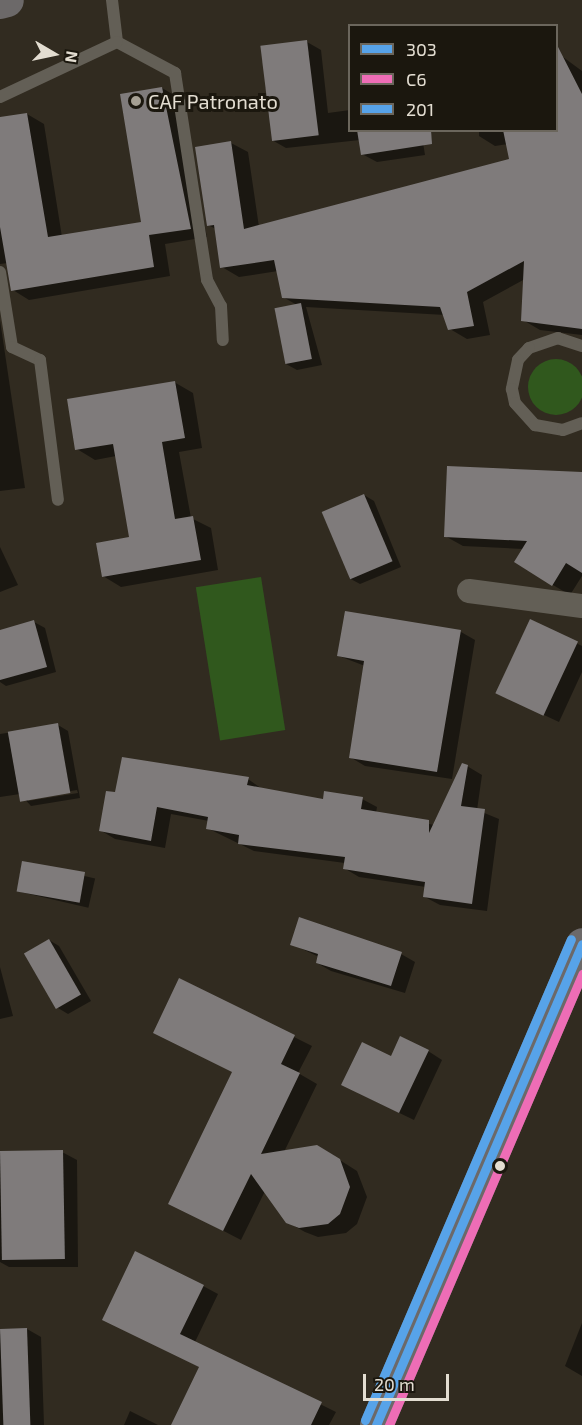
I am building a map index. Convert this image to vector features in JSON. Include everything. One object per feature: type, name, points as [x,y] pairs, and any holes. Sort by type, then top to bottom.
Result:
[{"type":"main road","points":[[0,2],[7,0]]},
{"type":"main road","points":[[376,1425],[582,944]]},
{"type":"street","points":[[470,591],[582,606]]},
{"type":"lane","points":[[112,0],[117,42]]},
{"type":"lane","points":[[0,97],[117,42]]},
{"type":"lane","points":[[117,42],[175,73],[207,280],[221,306],[223,340]]},
{"type":"lane","points":[[0,272],[12,347],[40,360],[58,500]]},
{"type":"lane","points":[[582,346],[558,338],[529,348],[518,360],[512,389],[519,410],[535,425],[563,430],[582,423]]},
{"type":"green space","points":[[550,359],[562,359],[572,363],[582,376],[583,396],[580,403],[572,411],[562,415],[550,415],[540,411],[532,403],[528,393],[528,381],[532,371],[540,363]]},
{"type":"green space","points":[[261,577],[285,730],[220,740],[196,587]]},
{"type":"building","points":[[307,40],[319,135],[272,141],[260,46]]},
{"type":"building","points":[[558,47],[582,94],[582,329],[521,321],[524,261],[467,292],[474,326],[448,330],[440,307],[282,298],[274,260],[220,268],[214,225],[207,226],[195,147],[231,141],[244,229],[509,159],[503,132],[558,132]]},
{"type":"building","points":[[162,87],[191,229],[149,235],[154,267],[11,291],[0,227],[0,117],[27,113],[48,237],[141,222],[120,94]]},
{"type":"building","points":[[357,132],[431,132],[432,144],[361,155]]},
{"type":"building","points":[[301,303],[312,359],[285,364],[274,308]]},
{"type":"building","points":[[175,381],[185,438],[162,442],[175,519],[193,516],[201,560],[102,577],[96,543],[129,537],[113,444],[75,450],[67,399]]},
{"type":"building","points":[[447,466],[582,472],[582,573],[566,563],[552,586],[514,562],[527,541],[444,537]]},
{"type":"building","points":[[364,494],[393,561],[350,579],[322,512]]},
{"type":"building","points":[[345,611],[461,630],[437,772],[349,758],[364,661],[337,656]]},
{"type":"building","points":[[530,619],[578,641],[543,716],[495,693]]},
{"type":"building","points":[[34,620],[47,667],[0,680],[0,630]]},
{"type":"building","points":[[58,723],[70,793],[20,802],[8,732]]},
{"type":"building","points":[[122,757],[249,777],[247,785],[323,799],[324,791],[363,797],[361,809],[429,820],[429,833],[462,763],[468,765],[461,806],[485,809],[472,904],[423,897],[425,882],[343,869],[345,857],[238,844],[239,835],[206,829],[208,817],[157,807],[151,841],[99,831],[106,791],[115,792]]},
{"type":"building","points":[[22,861],[85,872],[80,903],[17,892]]},
{"type":"building","points":[[299,917],[402,952],[391,986],[316,963],[318,954],[290,945]]},
{"type":"building","points":[[49,939],[81,994],[56,1009],[24,954]]},
{"type":"building","points":[[179,978],[295,1035],[281,1064],[300,1073],[261,1154],[317,1145],[340,1159],[350,1187],[340,1214],[328,1224],[299,1228],[286,1223],[251,1174],[223,1231],[168,1204],[232,1072],[153,1033]]},
{"type":"building","points":[[400,1036],[429,1050],[399,1113],[341,1085],[362,1042],[391,1056]]},
{"type":"building","points":[[63,1150],[65,1259],[2,1260],[0,1151]]},
{"type":"building","points":[[135,1251],[204,1285],[180,1334],[322,1402],[311,1425],[171,1425],[199,1367],[102,1320]]},
{"type":"building","points":[[27,1328],[30,1425],[3,1425],[0,1329]]},
{"type":"transit line","name":"201","points":[[365,1420],[571,939]]},
{"type":"transit line","name":"303","points":[[376,1425],[582,944]]},
{"type":"transit line","name":"C6","points":[[389,1425],[582,974]]},
{"type":"place","name":"CAF Patronato","points":[[136,101]]}]
